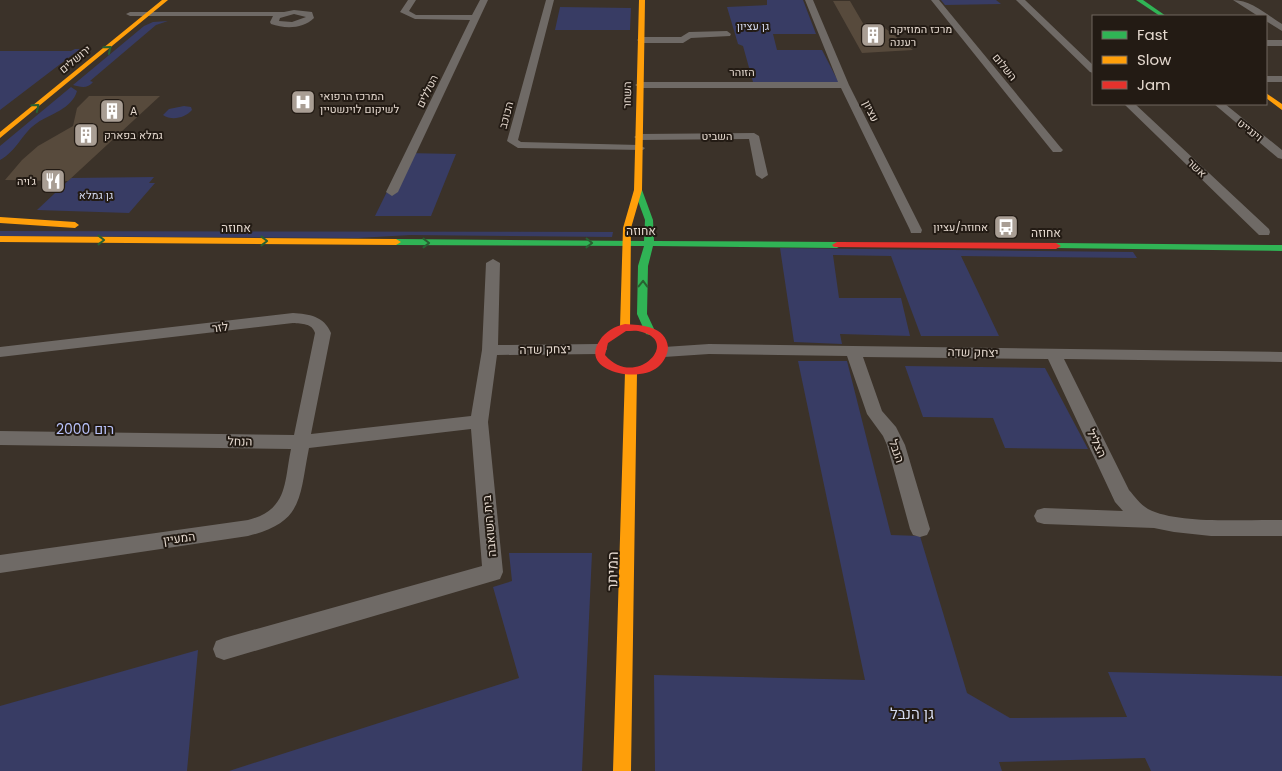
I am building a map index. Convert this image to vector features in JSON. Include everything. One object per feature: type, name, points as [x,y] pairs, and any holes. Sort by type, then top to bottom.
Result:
[{"type":"main road","name":"ירושלים","points":[[86,50],[147,0]]},
{"type":"main road","name":"ירושלים","points":[[0,136],[166,0]]},
{"type":"main road","name":"השחר","points":[[642,0],[638,190],[649,220],[648,228]]},
{"type":"main road","points":[[1139,0],[1162,15]]},
{"type":"main road","points":[[1152,0],[1173,15]]},
{"type":"main road","points":[[1267,82],[1282,94]]},
{"type":"main road","points":[[1267,96],[1282,108]]},
{"type":"main road","name":"השחר","points":[[622,228],[638,190]]},
{"type":"main road","points":[[0,220],[82,225],[0,225]]},
{"type":"main road","points":[[622,228],[627,244],[625,327]]},
{"type":"main road","name":"אחוזה","points":[[622,228],[664,228]]},
{"type":"main road","points":[[648,228],[649,244],[643,266],[642,314],[650,331]]},
{"type":"main road","points":[[1244,232],[1269,232]]},
{"type":"main road","name":"אחוזה","points":[[0,239],[1282,248]]},
{"type":"main road","points":[[0,244],[79,240]]},
{"type":"main road","points":[[625,327],[650,331],[659,337],[663,344],[664,352],[656,364],[640,371],[631,372],[618,370],[608,365],[601,357],[599,349],[607,335],[625,327]]},
{"type":"main road","name":"המיתר","points":[[622,771],[631,372]]},
{"type":"street","points":[[412,0],[404,12],[415,16],[476,18]]},
{"type":"street","name":"הטללים","points":[[392,192],[484,0]]},
{"type":"street","name":"הכוכב","points":[[550,0],[512,141],[518,145],[639,143]]},
{"type":"street","name":"עציון","points":[[809,0],[844,84],[916,230]]},
{"type":"street","name":"השלום","points":[[935,0],[1057,150]]},
{"type":"street","points":[[1020,0],[1092,69]]},
{"type":"street","points":[[1238,0],[1261,15]]},
{"type":"street","points":[[128,16],[282,14],[300,12],[311,16],[302,22],[290,24],[276,23],[274,20],[247,18],[147,16]]},
{"type":"street","points":[[274,20],[282,14]]},
{"type":"street","points":[[1267,19],[1282,28]]},
{"type":"street","points":[[641,40],[683,40],[689,35],[727,34]]},
{"type":"street","points":[[1267,43],[1282,43]]},
{"type":"street","points":[[1267,81],[1282,79]]},
{"type":"street","name":"הזוהר","points":[[640,85],[844,84]]},
{"type":"street","name":"אשר","points":[[1130,105],[1269,232]]},
{"type":"street","name":"וינגייט","points":[[1220,105],[1282,156]]},
{"type":"street","name":"השביט","points":[[639,143],[754,136],[762,175]]},
{"type":"street","name":"בית השואבה","points":[[224,649],[493,572],[479,422],[490,350],[493,263]]},
{"type":"street","name":"לזר","points":[[0,352],[293,318],[308,319],[322,327],[324,333],[302,442]]},
{"type":"street","name":"יצחק שדה","points":[[490,350],[599,349]]},
{"type":"street","name":"יצחק שדה","points":[[664,352],[709,349],[853,350],[1282,357]]},
{"type":"street","name":"הנבל","points":[[853,350],[875,414],[890,432],[896,445],[920,529]]},
{"type":"street","name":"הצליל","points":[[1053,353],[1122,496],[1132,508],[1154,520]]},
{"type":"street","name":"הנחל","points":[[0,438],[302,442],[479,422]]},
{"type":"street","name":"המעיין","points":[[0,564],[263,524],[283,512],[289,503],[302,442]]},
{"type":"street","name":"הצליל","points":[[1044,516],[1154,520],[1188,525],[1282,528]]},
{"type":"green space","name":"גן עציון","points":[[767,0],[803,0],[816,34],[773,34],[777,50],[822,50],[839,83],[753,82],[743,46],[738,44],[727,7],[767,5]]},
{"type":"green space","points":[[941,0],[996,0],[1001,4],[945,5]]},
{"type":"green space","points":[[560,7],[631,8],[630,30],[555,30]]},
{"type":"green space","points":[[168,21],[156,25],[90,81],[93,82],[89,86],[73,85],[144,26],[153,22]]},
{"type":"green space","points":[[80,49],[0,110],[0,51],[71,51]]},
{"type":"green space","points":[[71,87],[77,91],[66,107],[32,127],[11,152],[0,160],[0,146]]},
{"type":"green space","points":[[184,106],[191,107],[192,110],[182,117],[170,118],[163,115],[169,109]]},
{"type":"green space","points":[[406,153],[456,154],[431,216],[375,216]]},
{"type":"green space","name":"גן גמלא","points":[[154,177],[149,183],[155,183],[129,213],[37,210],[71,178]]},
{"type":"green space","points":[[0,231],[613,232],[612,237],[410,235],[358,238],[0,236]]},
{"type":"green space","points":[[780,248],[1133,252],[1137,258],[961,256],[999,336],[921,336],[891,256],[833,255],[839,298],[901,298],[910,336],[840,334],[842,344],[794,342]]},
{"type":"green space","name":"גן הנבל","points":[[798,361],[847,361],[891,535],[920,536],[967,693],[1010,718],[1127,717],[1108,672],[1282,676],[1282,771],[1151,771],[1145,758],[999,762],[1002,771],[655,771],[654,675],[865,680]]},
{"type":"green space","points":[[905,366],[1045,368],[1088,449],[1005,448],[993,418],[923,417]]},
{"type":"green space","points":[[509,553],[592,553],[582,771],[229,771],[519,678],[493,587],[512,581]]},
{"type":"green space","points":[[198,650],[187,771],[0,771],[0,706]]},
{"type":"building","name":"מרכז המוזיקה רעננה","points":[[833,1],[850,1],[864,25],[881,25],[913,50],[862,53]]},
{"type":"building","name":"גמלא בפארק","points":[[89,96],[160,96],[68,181],[5,180],[22,160],[38,146],[73,126],[77,108]]},
{"type":"traffic: fast","points":[[1139,0],[1162,15]]},
{"type":"traffic: fast","points":[[638,190],[649,220],[649,244],[643,266],[642,314],[650,331]]},
{"type":"traffic: fast","points":[[396,242],[837,245]]},
{"type":"traffic: fast","points":[[1056,246],[1282,248]]},
{"type":"traffic: slow","points":[[0,136],[165,0]]},
{"type":"traffic: slow","points":[[625,327],[627,228],[638,190],[642,0]]},
{"type":"traffic: slow","points":[[1267,96],[1282,108]]},
{"type":"traffic: slow","points":[[0,220],[75,225]]},
{"type":"traffic: slow","points":[[0,239],[396,242]]},
{"type":"traffic: slow","points":[[622,771],[631,372]]},
{"type":"traffic: jam","points":[[837,245],[1056,246]]},
{"type":"traffic: jam","points":[[625,327],[645,329],[656,334],[662,341],[663,349],[660,358],[654,365],[644,370],[632,372],[615,368],[608,364],[600,355],[604,341],[616,331],[625,327]]},
{"type":"place","name":"מרכז המוזיקה רעננה","points":[[873,35]]},
{"type":"place","name":"המרכז הרפואי לשיקום לוינשטיין","points":[[303,102]]},
{"type":"place","name":"A","points":[[112,111]]},
{"type":"place","name":"גמלא בפארק","points":[[86,135]]},
{"type":"place","name":"ג'ויה","points":[[53,181]]},
{"type":"place","name":"אחוזה/עציון","points":[[1006,227]]},
{"type":"district","name":"רום 2000","points":[[85,429]]}]
